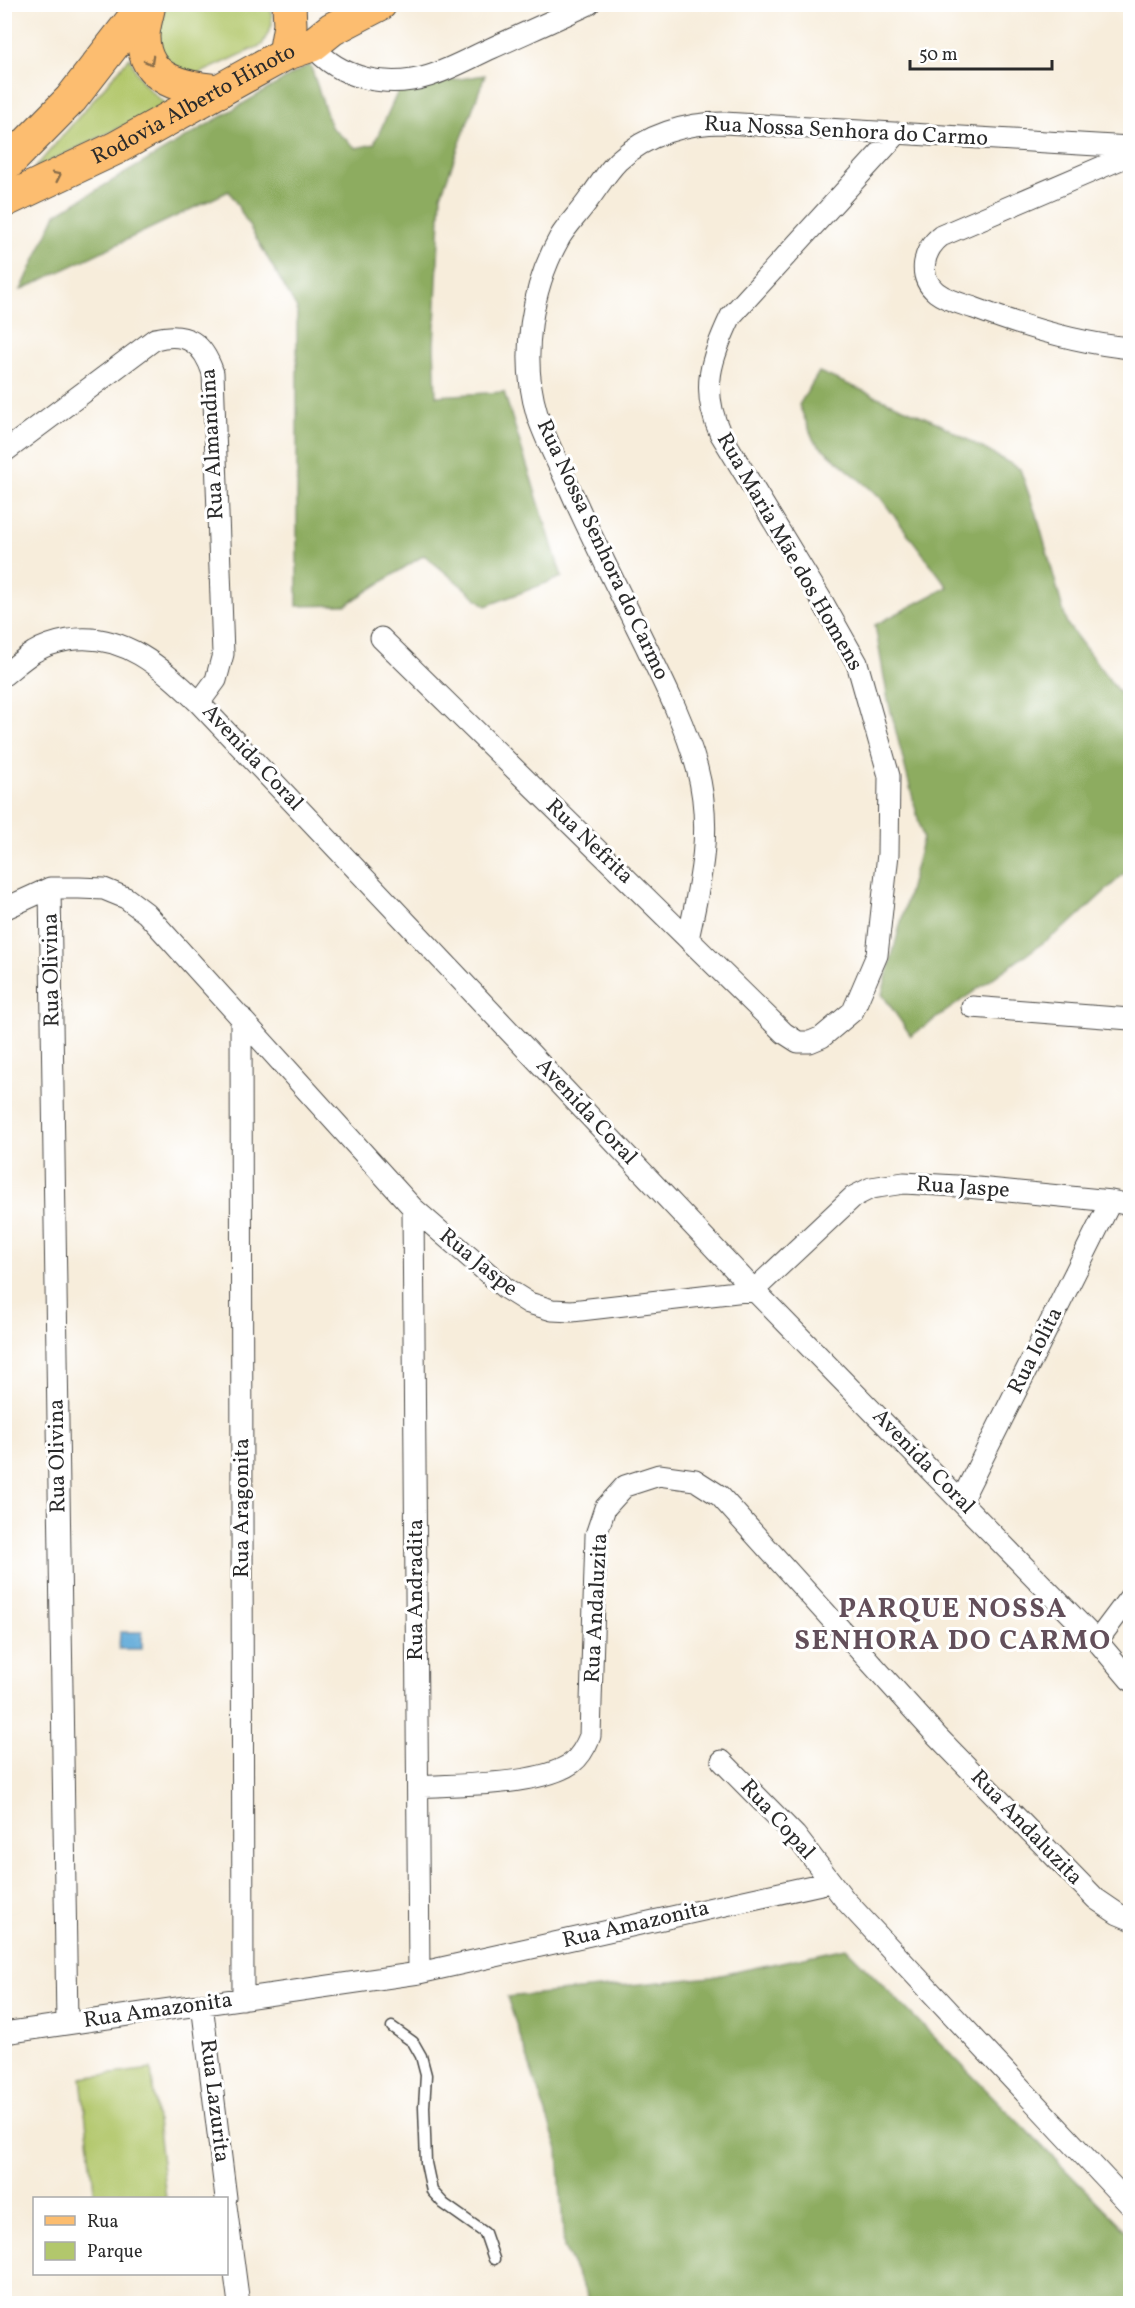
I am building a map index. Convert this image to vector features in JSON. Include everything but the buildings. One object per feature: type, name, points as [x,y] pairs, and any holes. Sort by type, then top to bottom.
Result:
[{"type":"main road","points":[[71,99],[120,4]]},
{"type":"main road","points":[[4,167],[71,99],[147,4]]},
{"type":"main road","points":[[147,4],[143,39],[145,51],[156,71],[174,84],[219,91]]},
{"type":"main road","points":[[289,4],[290,25],[309,43]]},
{"type":"main road","name":"Rodovia Alberto Hinoto","points":[[4,201],[116,148],[380,4]]},
{"type":"street","points":[[309,43],[336,68],[371,79],[398,81],[429,76],[589,4]]},
{"type":"street","name":"Rua Nossa Senhora do Carmo","points":[[688,939],[702,876],[705,821],[697,770],[677,708],[588,529],[537,415],[530,362],[530,335],[541,282],[561,236],[617,162],[631,150],[663,133],[694,125],[717,123],[1131,147]]},
{"type":"street","name":"Rua Maria Mãe dos Homens","points":[[798,1042],[810,1042],[822,1037],[854,1011],[877,955],[888,854],[889,776],[857,663],[714,420],[709,392],[709,376],[718,344],[731,316],[898,133]]},
{"type":"street","points":[[1131,155],[941,236],[929,248],[924,264],[932,287],[938,293],[965,305],[1060,335],[1131,348]]},
{"type":"street","name":"Rua Almandina","points":[[4,452],[155,339],[171,335],[198,345],[208,358],[213,373],[223,654],[216,680],[199,703]]},
{"type":"street","name":"Avenida Coral","points":[[4,675],[35,651],[57,642],[86,638],[113,642],[144,656],[170,675],[754,1290],[1097,1641],[1131,1680]]},
{"type":"street","name":"Rua Nefrita","points":[[381,638],[784,1033],[798,1042]]},
{"type":"street","name":"Rua Jaspe","points":[[4,909],[50,888],[104,889],[126,898],[146,913],[413,1208],[505,1288],[529,1303],[552,1310],[572,1311],[754,1290],[853,1197],[871,1188],[904,1183],[1121,1203]]},
{"type":"street","name":"Rua Olivina","points":[[50,888],[67,2023]]},
{"type":"street","points":[[972,1007],[1131,1019]]},
{"type":"street","name":"Rua Aragonita","points":[[241,1017],[243,1999]]},
{"type":"street","name":"Rua Iolita","points":[[961,1501],[1121,1203]]},
{"type":"street","name":"Rua Andradita","points":[[413,1208],[419,1973]]},
{"type":"street","name":"Rua Andaluzita","points":[[418,1787],[533,1779],[554,1773],[574,1762],[584,1750],[590,1736],[596,1535],[605,1508],[625,1486],[659,1475],[695,1480],[720,1496],[937,1736],[1096,1899],[1118,1914],[1131,1919]]},
{"type":"street","points":[[1097,1641],[1131,1597]]},
{"type":"street","name":"Rua Copal","points":[[722,1761],[795,1835],[830,1882]]},
{"type":"street","points":[[830,1882],[1131,2205]]},
{"type":"street","name":"Rua Amazonita","points":[[4,2033],[419,1973],[830,1882]]},
{"type":"street","name":"Rua Lazurita","points":[[202,2004],[226,2197]]},
{"type":"street","points":[[228,2222],[238,2304]]},
{"type":"lane","points":[[392,2027],[412,2042],[421,2056],[426,2075],[424,2107],[426,2163],[432,2191],[444,2204],[485,2233],[494,2259]]},
{"type":"green space","points":[[170,4],[271,5],[272,25],[262,45],[190,78],[154,50],[165,7]]},
{"type":"green space","points":[[130,57],[144,84],[167,105],[34,169]]},
{"type":"green space","points":[[310,64],[331,127],[356,148],[374,144],[399,89],[485,75],[441,195],[434,346],[436,396],[504,392],[562,577],[486,606],[424,555],[346,605],[297,606],[297,309],[229,191],[21,290],[56,214]]},
{"type":"green space","points":[[819,372],[936,422],[1020,469],[1039,523],[1067,624],[1130,707],[1130,868],[1071,923],[911,1036],[882,994],[923,838],[888,700],[875,625],[948,587],[880,497],[814,441],[799,405]]},
{"type":"green space","points":[[846,1948],[1130,2235],[1130,2303],[591,2303],[564,2248],[558,2150],[507,1997],[712,1977]]},
{"type":"green space","points":[[151,2069],[166,2197],[95,2197],[81,2078]]},
{"type":"water","points":[[120,1632],[142,1632],[142,1649],[119,1649]]},
{"type":"district","name":"PARQUE NOSSA SENHORA DO CARMO","points":[[953,1625]]}]
